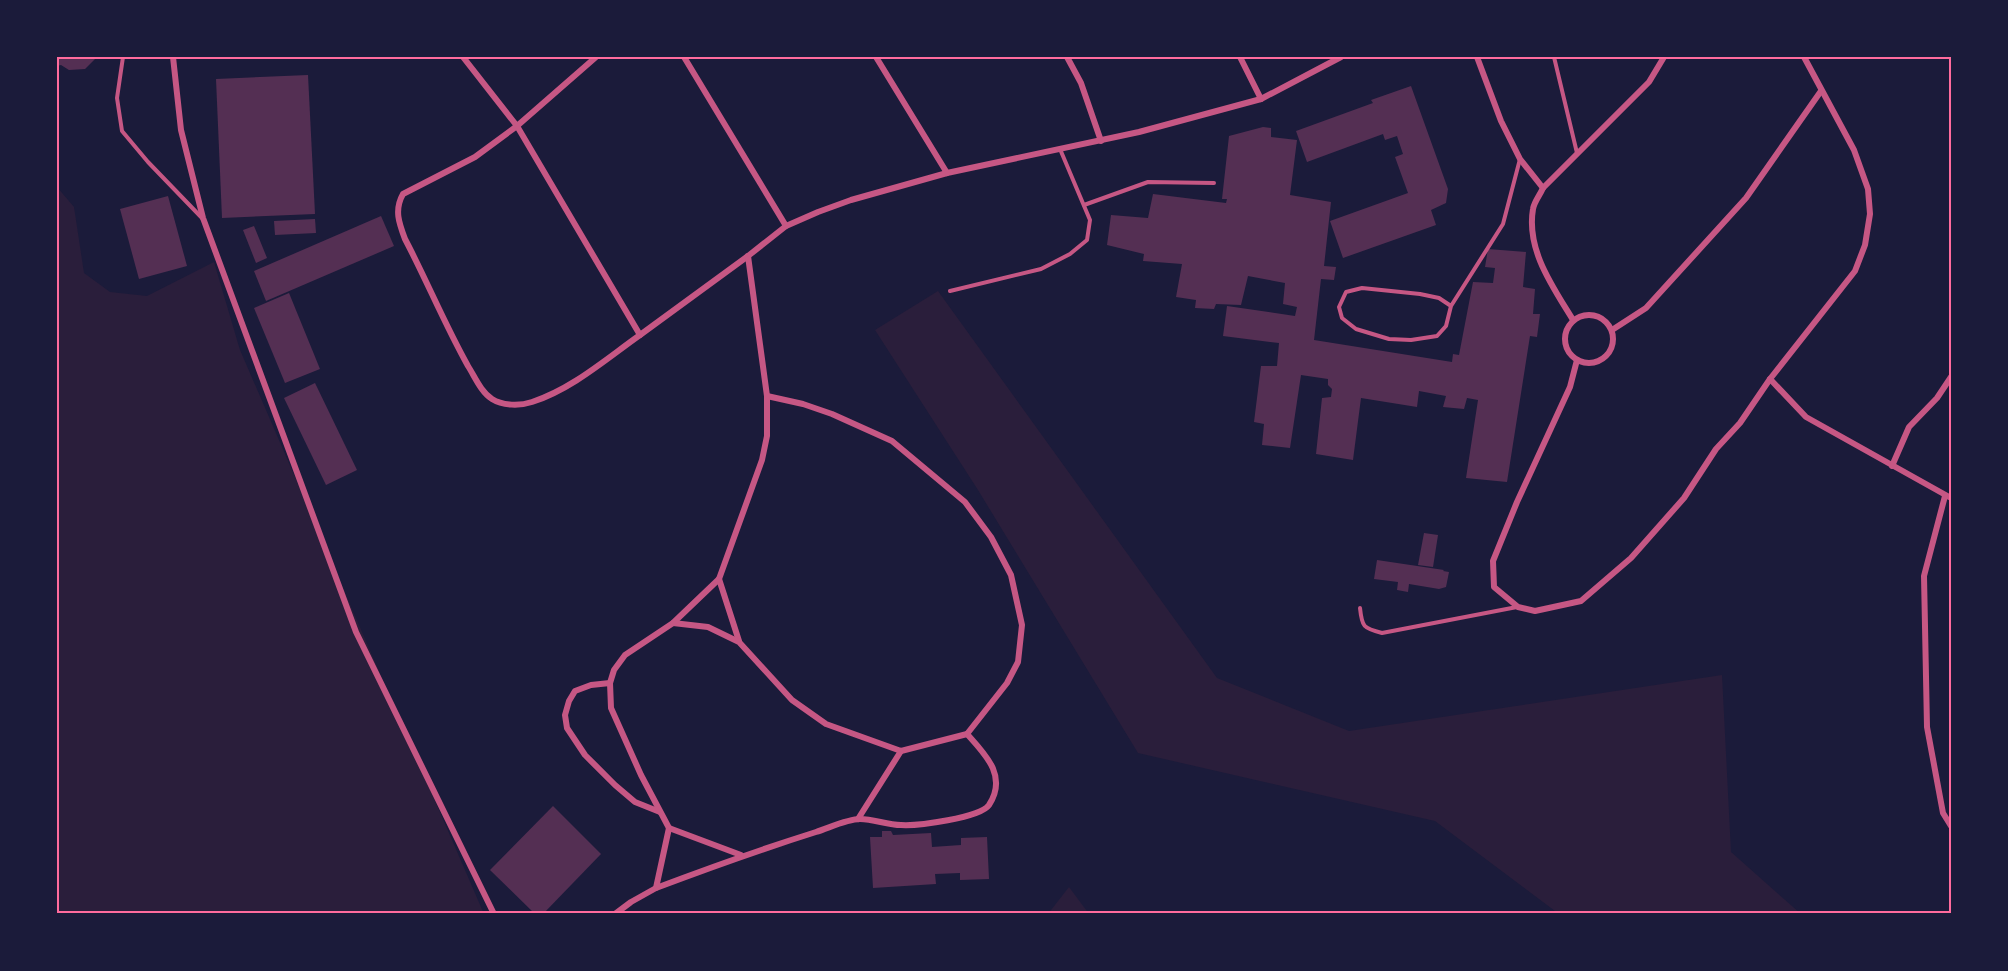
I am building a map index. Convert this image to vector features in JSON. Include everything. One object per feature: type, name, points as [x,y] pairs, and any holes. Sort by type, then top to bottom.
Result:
[{"type":"street","points":[[173,57],[182,130],[203,218],[356,632],[494,914]]},
{"type":"street","points":[[463,57],[517,126],[640,335]]},
{"type":"street","points":[[596,57],[517,126],[475,156],[403,194],[397,205],[400,226],[405,239],[451,335],[480,387],[491,399],[503,404],[530,403],[554,394],[572,383],[786,226],[851,200],[947,173],[1101,141],[1261,99],[1341,57]]},
{"type":"street","points":[[684,57],[786,226]]},
{"type":"street","points":[[876,57],[947,173]]},
{"type":"street","points":[[1067,57],[1081,83],[1101,141]]},
{"type":"street","points":[[1240,57],[1261,99]]},
{"type":"street","points":[[1477,57],[1502,122],[1520,159],[1543,188]]},
{"type":"street","points":[[1574,320],[1547,278],[1532,235],[1533,207],[1543,188],[1649,82],[1664,57]]},
{"type":"street","points":[[1577,360],[1570,387],[1517,502],[1493,561],[1494,587],[1518,607],[1535,611],[1581,601],[1631,558],[1684,498],[1716,449],[1740,423],[1770,379],[1855,271],[1865,245],[1870,214],[1868,189],[1854,150],[1804,57]]},
{"type":"street","points":[[1612,330],[1646,308],[1746,198],[1821,91]]},
{"type":"street","points":[[742,855],[669,828],[641,775],[612,708],[610,683],[614,670],[625,655],[657,632],[673,624],[719,579],[762,460],[767,436],[767,396],[748,256]]},
{"type":"street","points":[[1588,314],[1602,318],[1612,330],[1614,342],[1609,353],[1600,361],[1588,364],[1577,360],[1566,348],[1565,333],[1574,320],[1588,314]]},
{"type":"street","points":[[1892,466],[1909,427],[1937,398],[1951,377]]},
{"type":"street","points":[[1770,379],[1806,417],[1948,497],[1924,576],[1927,727],[1943,813],[1951,826]]},
{"type":"street","points":[[673,624],[708,627],[740,642],[792,700],[826,724],[901,751],[967,734],[1007,683],[1018,662],[1022,625],[1011,575],[991,537],[965,502],[892,441],[813,407],[767,396]]},
{"type":"street","points":[[719,579],[740,642]]},
{"type":"street","points":[[610,683],[591,685],[575,692],[569,701],[565,715],[567,728],[585,755],[615,785],[635,802],[660,812]]},
{"type":"street","points":[[615,914],[656,888],[742,855],[858,819],[900,825],[925,824],[979,813],[988,807],[994,790],[996,773],[987,756],[967,734]]},
{"type":"street","points":[[858,819],[901,751]]},
{"type":"street","points":[[656,888],[669,828]]},
{"type":"lane","points":[[123,57],[117,98],[122,131],[148,162],[203,218]]},
{"type":"lane","points":[[1554,57],[1577,153]]},
{"type":"lane","points":[[950,291],[1041,269],[1070,254],[1087,240],[1090,220],[1060,149]]},
{"type":"lane","points":[[1451,306],[1439,298],[1362,288],[1346,292],[1339,307],[1342,318],[1356,329],[1389,339],[1411,340],[1437,336],[1446,326],[1451,306],[1503,224],[1520,159]]},
{"type":"lane","points":[[1084,205],[1148,182],[1214,183]]},
{"type":"lane","points":[[1360,608],[1362,622],[1367,629],[1382,633],[1518,607]]},
{"type":"shaded area","points":[[57,187],[74,207],[84,273],[110,292],[147,296],[214,262],[240,350],[484,914],[57,914]]},
{"type":"shaded area","points":[[938,291],[1217,678],[1349,731],[1722,675],[1731,852],[1801,914],[1559,914],[1435,821],[1138,753],[978,490],[875,330]]},
{"type":"shaded area","points":[[1069,887],[1089,914],[1048,914]]},
{"type":"building","points":[[57,57],[97,57],[85,69],[69,70],[61,65],[57,66]]},
{"type":"building","points":[[308,75],[315,214],[222,218],[216,79]]},
{"type":"building","points":[[1411,86],[1448,189],[1446,203],[1431,210],[1436,225],[1343,258],[1330,221],[1408,193],[1395,157],[1403,154],[1397,136],[1385,140],[1383,134],[1307,162],[1296,131],[1373,103],[1371,100]]},
{"type":"building","points":[[1263,127],[1271,128],[1271,137],[1297,140],[1290,195],[1331,202],[1324,266],[1336,267],[1334,280],[1321,279],[1314,340],[1452,362],[1453,354],[1459,355],[1473,282],[1493,283],[1495,268],[1485,267],[1488,249],[1526,252],[1523,287],[1535,289],[1533,314],[1540,314],[1537,337],[1530,336],[1507,482],[1466,478],[1478,400],[1467,398],[1464,409],[1443,407],[1446,396],[1419,391],[1417,407],[1361,398],[1353,460],[1316,454],[1322,398],[1331,397],[1332,389],[1328,385],[1328,379],[1301,375],[1290,448],[1262,445],[1264,424],[1254,422],[1261,366],[1277,366],[1279,343],[1223,336],[1227,306],[1295,316],[1297,307],[1283,304],[1285,283],[1248,276],[1241,305],[1216,304],[1214,309],[1195,308],[1196,300],[1176,297],[1182,264],[1143,261],[1144,254],[1107,245],[1111,215],[1148,218],[1153,194],[1226,203],[1227,199],[1222,199],[1229,136]]},
{"type":"building","points":[[168,196],[187,266],[139,279],[120,209]]},
{"type":"building","points":[[381,216],[394,246],[266,301],[254,271]]},
{"type":"building","points":[[315,219],[316,233],[275,235],[274,221]]},
{"type":"building","points":[[254,226],[267,258],[256,263],[243,230]]},
{"type":"building","points":[[289,293],[320,369],[285,383],[254,308]]},
{"type":"building","points":[[315,383],[357,470],[326,485],[284,398]]},
{"type":"building","points":[[1424,533],[1438,535],[1433,567],[1418,565]]},
{"type":"building","points":[[1377,560],[1444,570],[1449,572],[1446,587],[1439,589],[1409,584],[1408,592],[1397,590],[1398,582],[1374,579]]},
{"type":"building","points":[[553,806],[601,854],[543,914],[535,914],[490,870]]},
{"type":"building","points":[[882,831],[891,831],[893,835],[931,833],[932,847],[961,845],[961,838],[987,837],[989,879],[960,880],[960,873],[935,874],[936,884],[873,888],[870,837],[882,837]]}]
